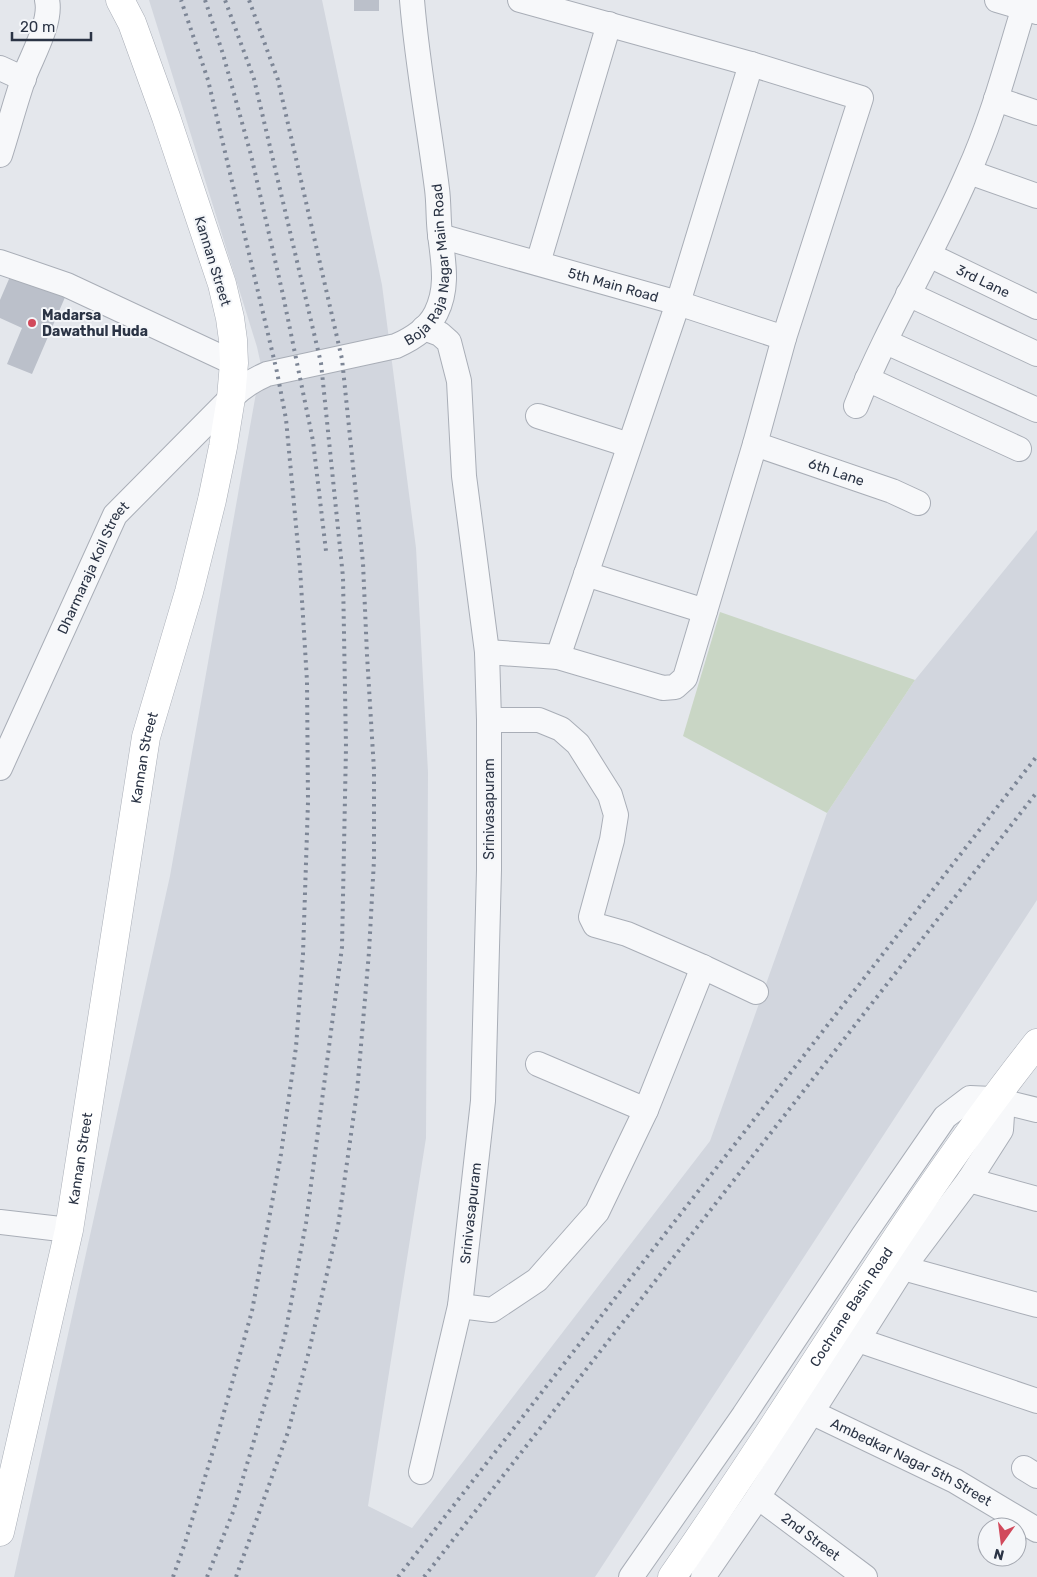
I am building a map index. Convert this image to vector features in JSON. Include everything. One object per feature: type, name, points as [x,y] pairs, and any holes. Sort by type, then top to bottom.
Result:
[{"type":"street","points":[[0,156],[24,78],[44,28],[48,7],[47,0]]},
{"type":"street","name":"Kannan Street","points":[[0,1531],[69,1230],[146,737],[196,564],[221,456],[231,398],[234,363],[230,318],[222,284],[166,117],[132,23],[120,0]]},
{"type":"street","name":"Boja Raja Nagar Main Road","points":[[231,398],[242,387],[267,374],[396,346],[412,339],[437,312],[445,280],[444,258],[440,236],[437,190],[415,38],[412,0]]},
{"type":"street","points":[[487,652],[558,656],[663,688],[675,686],[685,678],[755,444],[784,338],[861,98],[751,64],[520,0]]},
{"type":"street","points":[[856,406],[908,294],[969,172],[1030,9],[997,0]]},
{"type":"street","points":[[538,263],[609,24]]},
{"type":"street","points":[[558,656],[678,303],[751,64]]},
{"type":"street","points":[[0,68],[24,78]]},
{"type":"street","points":[[996,99],[1037,113]]},
{"type":"street","points":[[969,172],[1037,196]]},
{"type":"street","name":"5th Main Road","points":[[440,236],[678,303],[784,338]]},
{"type":"street","name":"3rd Lane","points":[[929,255],[1037,307]]},
{"type":"street","points":[[0,262],[67,285],[234,363]]},
{"type":"street","points":[[908,294],[1037,354]]},
{"type":"street","name":"Srinivasapuram","points":[[421,1472],[460,1306],[483,1101],[489,870],[487,652],[464,476],[457,373],[449,342],[440,334],[424,328]]},
{"type":"street","points":[[886,342],[1037,410]]},
{"type":"street","points":[[867,379],[1018,449]]},
{"type":"street","name":"Dharmaraja Koil Street","points":[[0,768],[115,515],[231,398]]},
{"type":"street","points":[[538,416],[629,446]]},
{"type":"street","name":"6th Lane","points":[[755,444],[892,491],[918,503]]},
{"type":"street","points":[[586,574],[705,611]]},
{"type":"street","points":[[489,720],[540,720],[561,729],[578,744],[610,795],[616,815],[612,840],[591,918],[595,926],[627,934],[756,992]]},
{"type":"street","points":[[460,1306],[492,1310],[537,1280],[598,1212],[646,1110],[702,967]]},
{"type":"street","name":"Cochrane Basin Road","points":[[672,1577],[935,1180],[992,1099],[1037,1043]]},
{"type":"street","points":[[538,1064],[646,1110]]},
{"type":"street","points":[[631,1577],[744,1416],[863,1236],[945,1117],[970,1098],[992,1099],[1037,1110]]},
{"type":"street","points":[[703,1577],[758,1497],[903,1268],[969,1180],[1001,1130],[1002,1115],[992,1099]]},
{"type":"street","points":[[969,1180],[1037,1199]]},
{"type":"street","points":[[0,1222],[69,1230]]},
{"type":"street","points":[[903,1268],[1037,1305]]},
{"type":"street","points":[[858,1340],[1037,1401]]},
{"type":"street","name":"Ambedkar Nagar 5th Street","points":[[811,1412],[955,1481],[1037,1530]]},
{"type":"street","name":"2nd Street","points":[[758,1497],[865,1577]]},
{"type":"shaded area","points":[[149,0],[322,0],[382,285],[416,548],[428,772],[426,1138],[368,1506],[412,1528],[710,1141],[827,813],[915,680],[1037,530],[1037,900],[595,1577],[14,1577],[170,876],[261,365]]},
{"type":"green space","points":[[720,612],[915,680],[827,813],[683,736]]},
{"type":"building","points":[[354,0],[379,0],[379,11],[354,11]]},
{"type":"building","name":"Madarsa Dawathul Huda","points":[[12,272],[66,295],[32,374],[7,364],[22,328],[0,318],[0,300]]},
{"type":"railway","points":[[173,1577],[216,1441],[252,1311],[281,1154],[296,1047],[303,954],[308,802],[307,681],[300,568],[286,419],[277,372],[208,80],[181,0]]},
{"type":"railway","points":[[205,0],[223,54],[251,155],[283,295],[313,441],[326,551]]},
{"type":"railway","points":[[207,1577],[233,1512],[285,1335],[306,1223],[342,947],[346,747],[343,577],[321,363],[254,79],[225,0]]},
{"type":"railway","points":[[236,1577],[288,1432],[338,1226],[357,1092],[369,952],[374,860],[374,770],[363,563],[342,359],[278,80],[249,0]]},
{"type":"railway","points":[[398,1577],[1037,756]]},
{"type":"railway","points":[[424,1577],[1037,792]]},
{"type":"place","name":"Madarsa Dawathul Huda","points":[[32,323]]}]
